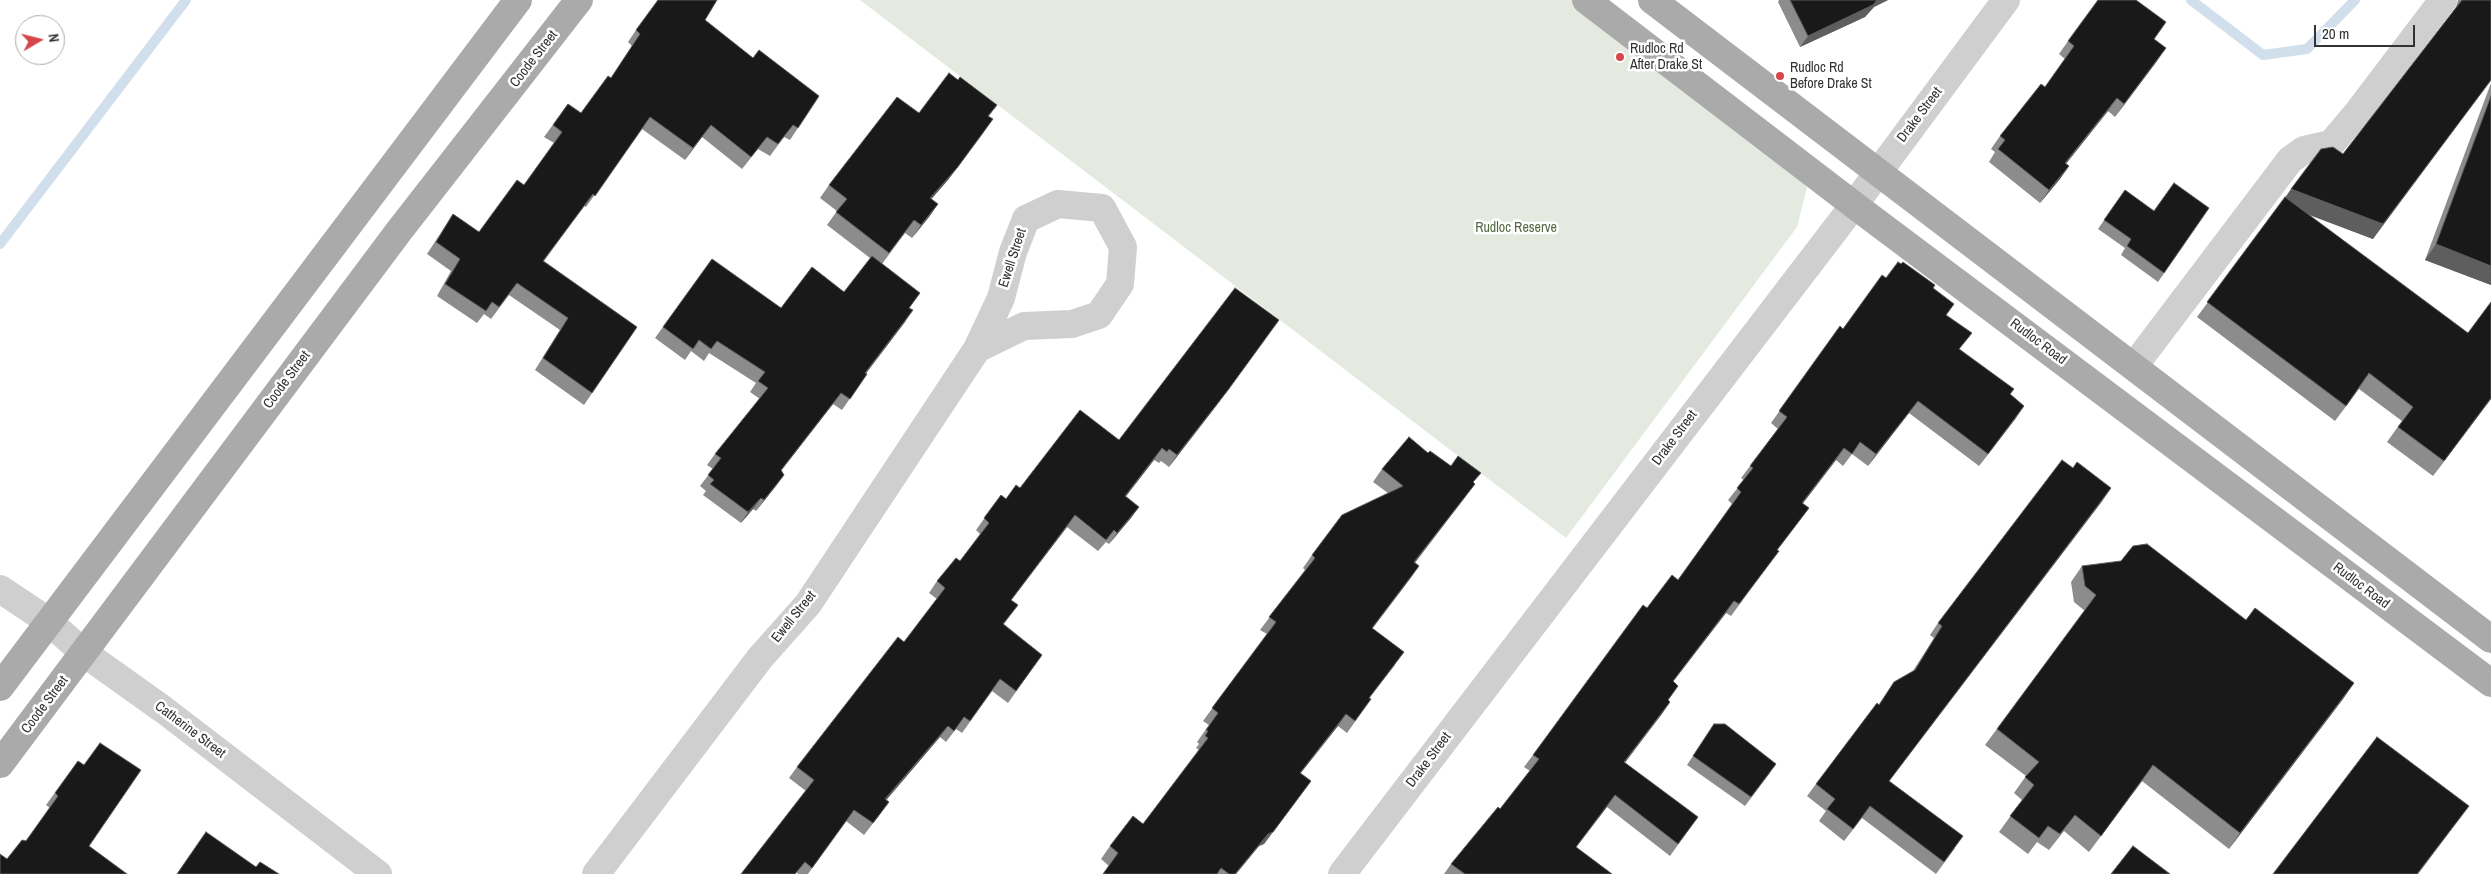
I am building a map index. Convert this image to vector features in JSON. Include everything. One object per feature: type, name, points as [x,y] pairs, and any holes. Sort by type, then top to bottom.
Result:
[{"type":"main road","points":[[0,687],[518,0]]},
{"type":"main road","name":"Coode Street","points":[[0,764],[398,231],[579,0]]},
{"type":"main road","name":"Rudloc Road","points":[[1586,0],[1854,205],[2491,683]]},
{"type":"main road","points":[[1652,0],[2491,638]]},
{"type":"street","name":"Drake Street","points":[[1342,874],[1854,205],[2006,0]]},
{"type":"street","points":[[2134,366],[2290,160],[2304,150],[2331,144],[2358,112],[2443,0]]},
{"type":"street","name":"Ewell Street","points":[[596,874],[760,658],[808,604],[977,349],[1001,298],[1013,252],[1026,219],[1058,204],[1102,208],[1123,247],[1120,284],[1099,315],[1072,324],[1024,326],[977,349]]},
{"type":"street","name":"Catherine Street","points":[[0,589],[48,621],[84,653],[164,710],[378,874]]},
{"type":"green space","name":"Rudloc Reserve","points":[[860,0],[1573,0],[1793,166],[1807,188],[1797,227],[1566,538]]},
{"type":"building","points":[[658,0],[717,0],[705,20],[753,58],[759,50],[819,96],[798,128],[793,125],[778,144],[767,137],[751,157],[711,125],[693,148],[650,117],[595,196],[593,194],[543,261],[637,327],[592,393],[543,358],[568,318],[517,283],[499,307],[492,302],[486,311],[445,284],[460,259],[436,242],[453,214],[479,232],[517,180],[524,185],[562,132],[553,125],[568,104],[581,113],[608,76],[611,78],[640,34],[636,30]]},
{"type":"building","points":[[1790,0],[1877,0],[1873,5],[1808,36]]},
{"type":"building","points":[[2098,0],[2136,0],[2166,22],[2154,39],[2166,48],[2124,104],[2117,98],[2065,163],[2069,166],[2049,190],[1998,149],[2005,140],[2000,136],[2041,84],[2045,87],[2074,46],[2068,41]]},
{"type":"building","points":[[2462,0],[2491,0],[2491,80],[2383,224],[2291,189],[2321,149],[2333,147],[2343,154]]},
{"type":"building","points":[[949,73],[958,80],[960,77],[997,105],[988,116],[993,119],[957,168],[930,198],[938,204],[921,225],[914,220],[889,253],[836,212],[847,199],[829,185],[897,97],[919,113]]},
{"type":"building","points":[[2491,96],[2491,266],[2436,244]]},
{"type":"building","points":[[2174,183],[2209,208],[2164,273],[2127,246],[2131,239],[2104,220],[2125,190],[2154,211]]},
{"type":"building","points":[[2285,197],[2468,333],[2491,302],[2491,398],[2444,461],[2398,427],[2413,407],[2369,373],[2346,406],[2207,302]]},
{"type":"building","points":[[872,256],[920,293],[909,308],[913,310],[865,373],[867,374],[850,399],[841,393],[781,470],[784,475],[764,500],[761,498],[748,512],[710,484],[714,480],[708,475],[721,458],[715,454],[768,388],[758,381],[765,372],[717,341],[711,349],[699,340],[693,349],[663,327],[712,259],[781,308],[812,267],[844,292]]},
{"type":"building","points":[[1898,262],[1901,264],[1903,262],[1935,285],[1933,288],[1954,304],[1946,315],[1972,333],[1959,349],[2014,389],[2010,394],[2024,406],[1988,454],[1918,401],[1876,454],[1860,442],[1852,454],[1844,448],[1802,503],[1809,508],[1777,550],[1779,551],[1739,604],[1734,601],[1673,681],[1678,686],[1668,700],[1670,702],[1624,762],[1698,817],[1678,844],[1615,795],[1576,847],[1612,874],[1465,874],[1451,864],[1498,807],[1500,809],[1539,759],[1533,755],[1643,605],[1647,608],[1672,575],[1678,580],[1741,492],[1737,488],[1753,468],[1750,466],[1787,417],[1779,411],[1840,326],[1843,329],[1882,275],[1886,278]]},
{"type":"building","points":[[1235,288],[1279,320],[1228,390],[1177,455],[1169,449],[1167,452],[1162,448],[1125,496],[1139,507],[1117,533],[1114,530],[1106,540],[1075,515],[1011,600],[1018,605],[1003,624],[1042,655],[1016,691],[1000,679],[970,721],[964,717],[954,731],[948,726],[885,799],[889,802],[873,823],[854,810],[812,868],[805,862],[795,874],[741,874],[814,780],[797,767],[898,637],[904,642],[945,588],[937,581],[956,558],[960,561],[989,523],[984,518],[1001,495],[1006,499],[1016,485],[1020,488],[1080,410],[1119,440]]},
{"type":"building","points":[[1409,437],[1428,453],[1430,451],[1451,466],[1458,456],[1481,473],[1473,482],[1475,484],[1414,562],[1419,566],[1372,628],[1404,652],[1369,698],[1371,699],[1355,721],[1346,714],[1300,773],[1311,781],[1273,832],[1268,834],[1235,874],[1229,874],[1221,868],[1217,874],[1103,874],[1118,853],[1110,846],[1133,816],[1143,824],[1208,738],[1205,736],[1208,731],[1206,730],[1218,713],[1212,708],[1276,622],[1269,617],[1315,558],[1312,555],[1342,515],[1403,486],[1382,469]]},
{"type":"building","points":[[2062,460],[2073,468],[2077,462],[2111,488],[1889,781],[1963,836],[1944,862],[1870,806],[1853,829],[1827,809],[1835,799],[1816,784],[1877,703],[1879,705],[1894,682],[1915,670],[1942,626],[1938,623]]},
{"type":"building","points":[[2147,544],[2246,620],[2255,608],[2354,683],[2240,833],[2153,765],[2101,836],[2075,815],[2060,834],[2048,826],[2039,838],[2010,816],[2034,785],[2025,777],[2039,762],[1997,729],[2096,595],[2085,586],[2082,566],[2121,561],[2133,546]]},
{"type":"building","points":[[1714,724],[1725,724],[1776,764],[1751,797],[1693,756]]},
{"type":"building","points":[[2377,737],[2469,806],[2417,874],[2273,874]]},
{"type":"building","points":[[100,743],[141,770],[89,846],[127,874],[0,874],[0,854],[7,859],[22,840],[26,841],[58,796],[55,793],[78,761],[84,765]]},
{"type":"building","points":[[206,832],[256,867],[260,862],[279,874],[177,874]]},
{"type":"building","points":[[2133,846],[2170,874],[2111,874]]},
{"type":"waterway","points":[[0,244],[186,0]]},
{"type":"waterway","points":[[2191,0],[2263,55],[2307,49],[2355,0]]},
{"type":"place","name":"Rudloc Rd After Drake St","points":[[1620,57]]},
{"type":"place","name":"Rudloc Rd Before Drake St","points":[[1780,76]]}]
